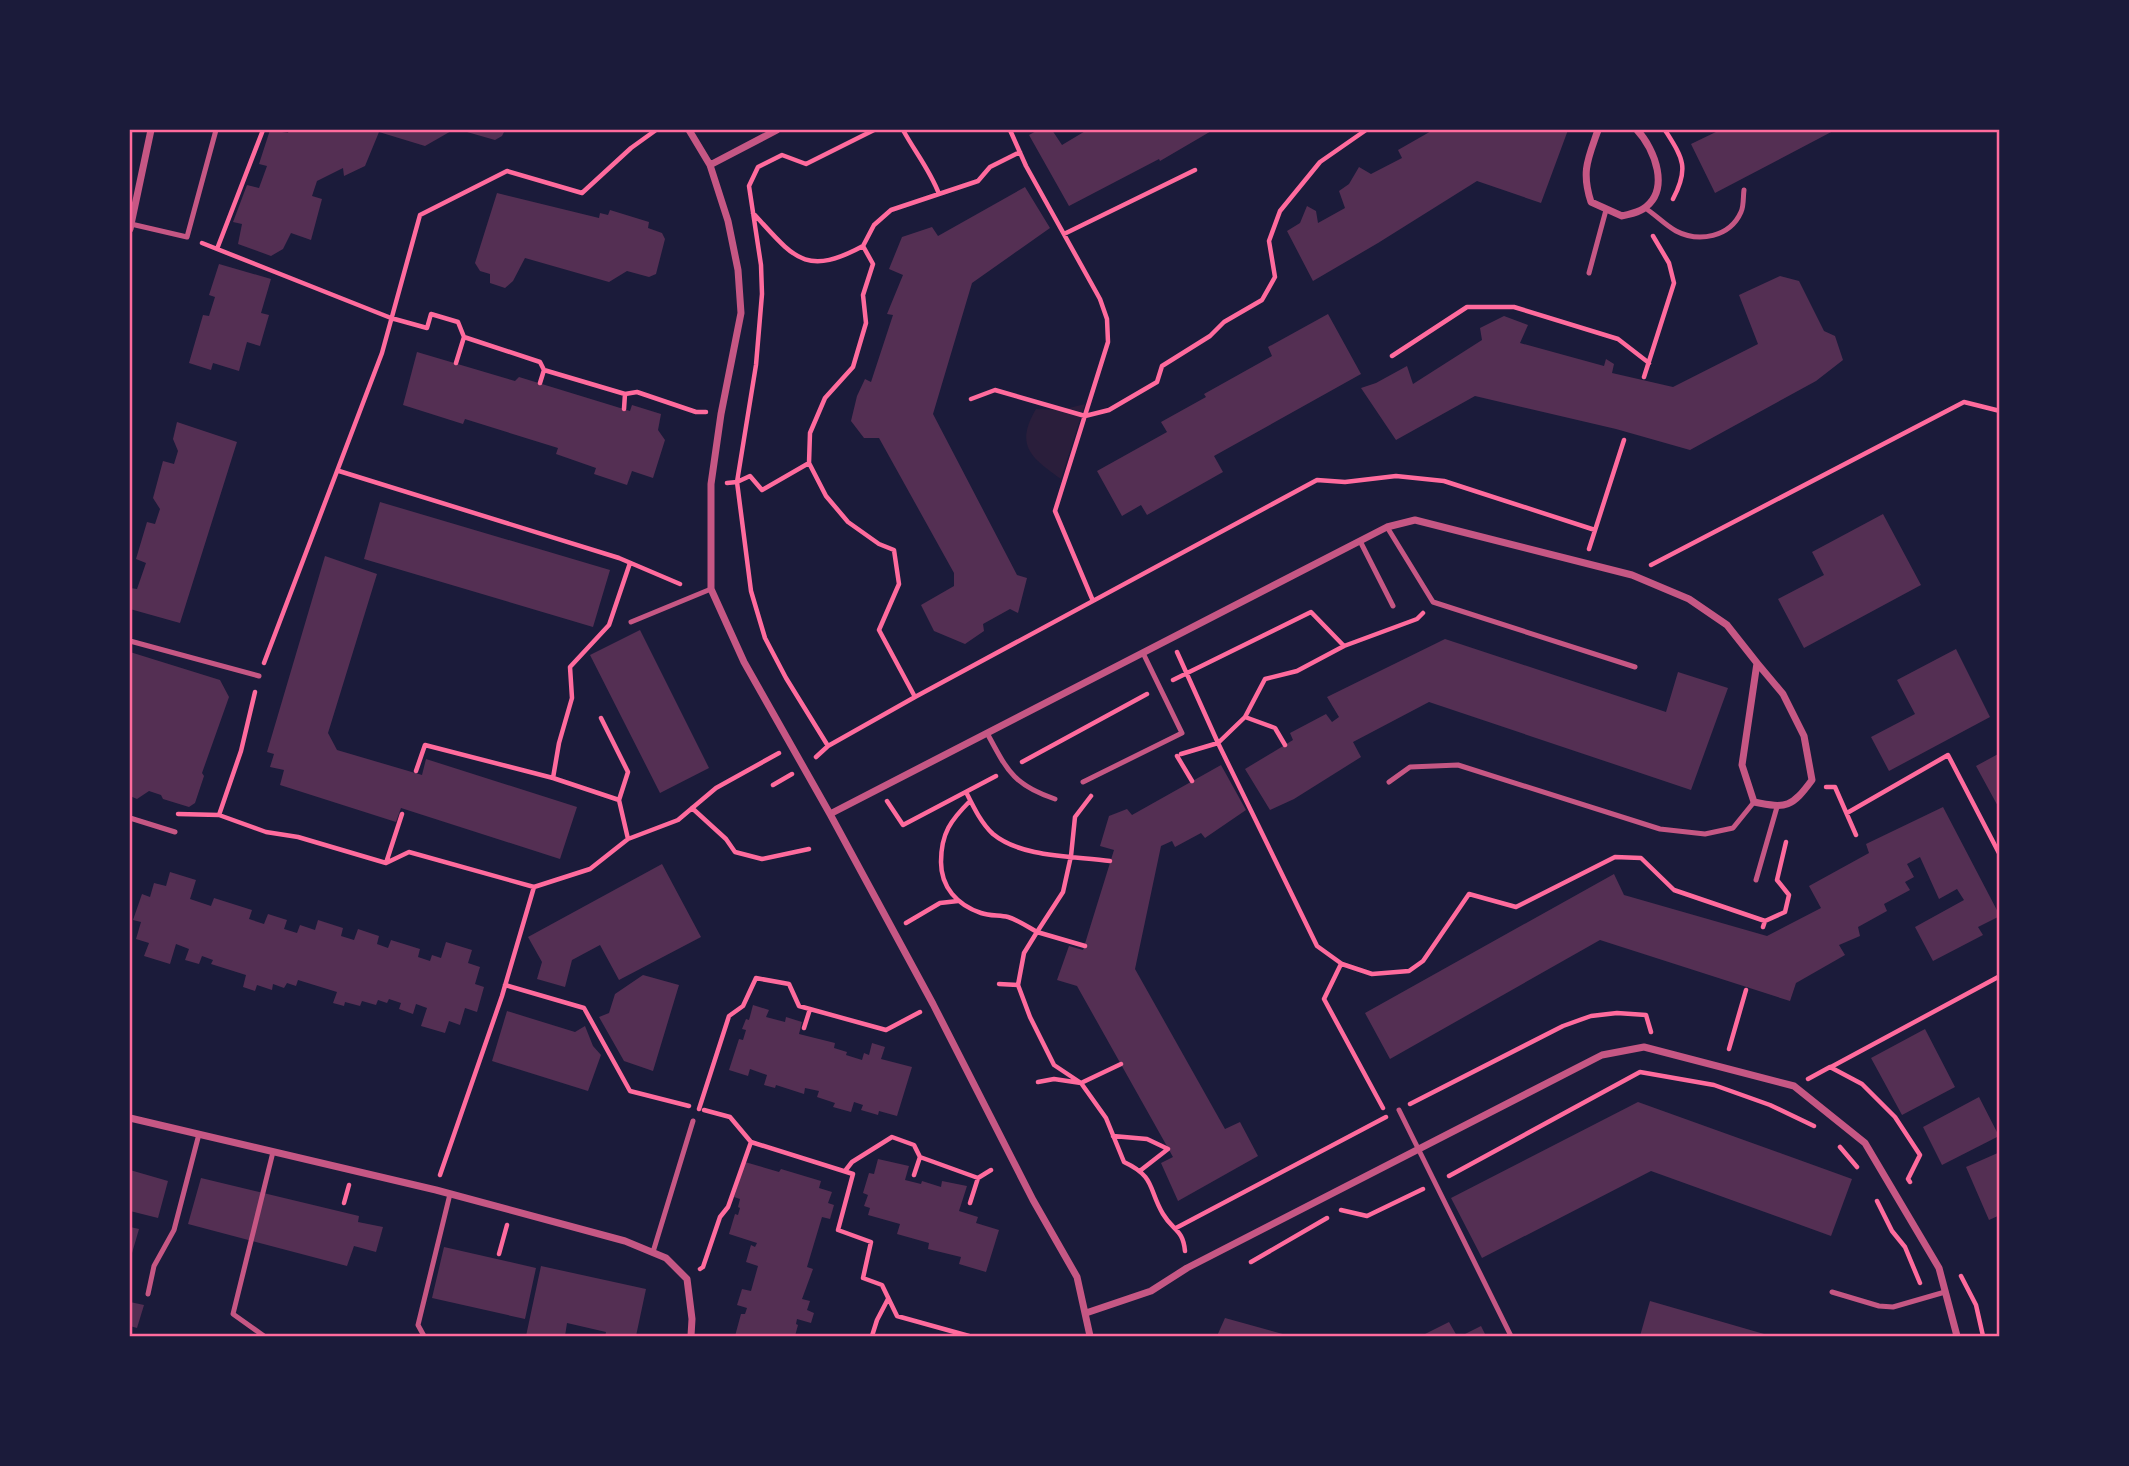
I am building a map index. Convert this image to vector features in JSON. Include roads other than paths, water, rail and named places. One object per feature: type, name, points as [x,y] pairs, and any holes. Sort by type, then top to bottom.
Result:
[{"type":"street","points":[[130,227],[151,130]]},
{"type":"street","points":[[689,130],[710,165],[731,233],[738,270],[741,313],[721,414],[711,485],[711,589],[744,662],[933,1004],[1033,1200],[1077,1277],[1090,1336]]},
{"type":"street","points":[[710,165],[777,130]]},
{"type":"street","points":[[1598,130],[1587,161],[1584,182],[1591,202],[1622,216],[1642,210],[1653,198],[1658,184],[1655,155],[1637,130]]},
{"type":"street","points":[[830,814],[1387,527],[1415,520],[1632,575],[1689,599],[1727,625],[1783,694],[1804,736],[1812,780],[1796,802],[1777,807],[1754,802],[1742,765],[1757,663]]},
{"type":"street","points":[[1086,1313],[1151,1291],[1187,1268],[1602,1055],[1644,1047],[1794,1086],[1865,1143],[1939,1268],[1957,1336]]},
{"type":"street","points":[[130,1118],[436,1190],[625,1241],[666,1258],[687,1279],[692,1319],[691,1336]]},
{"type":"lane","points":[[130,227],[187,237],[216,130]]},
{"type":"lane","points":[[1642,210],[1674,230],[1704,239],[1717,235],[1742,211],[1744,190]]},
{"type":"lane","points":[[1589,273],[1606,210]]},
{"type":"lane","points":[[1387,527],[1433,602],[1635,667]]},
{"type":"lane","points":[[1360,541],[1393,606]]},
{"type":"lane","points":[[631,622],[711,589]]},
{"type":"lane","points":[[130,641],[259,676]]},
{"type":"lane","points":[[1083,782],[1182,733],[1143,653]]},
{"type":"lane","points":[[987,733],[1007,770],[1028,788],[1055,799]]},
{"type":"lane","points":[[1389,782],[1410,767],[1458,765],[1660,829],[1705,834],[1733,828],[1754,802]]},
{"type":"lane","points":[[1756,880],[1777,807]]},
{"type":"lane","points":[[130,818],[175,832]]},
{"type":"lane","points":[[1399,1110],[1511,1336]]},
{"type":"lane","points":[[653,1252],[693,1121]]},
{"type":"lane","points":[[148,1294],[154,1266],[174,1230],[199,1134]]},
{"type":"lane","points":[[264,1336],[233,1314],[273,1152]]},
{"type":"lane","points":[[424,1336],[418,1325],[450,1194]]},
{"type":"lane","points":[[1832,1292],[1879,1307],[1893,1307],[1945,1292]]}]
